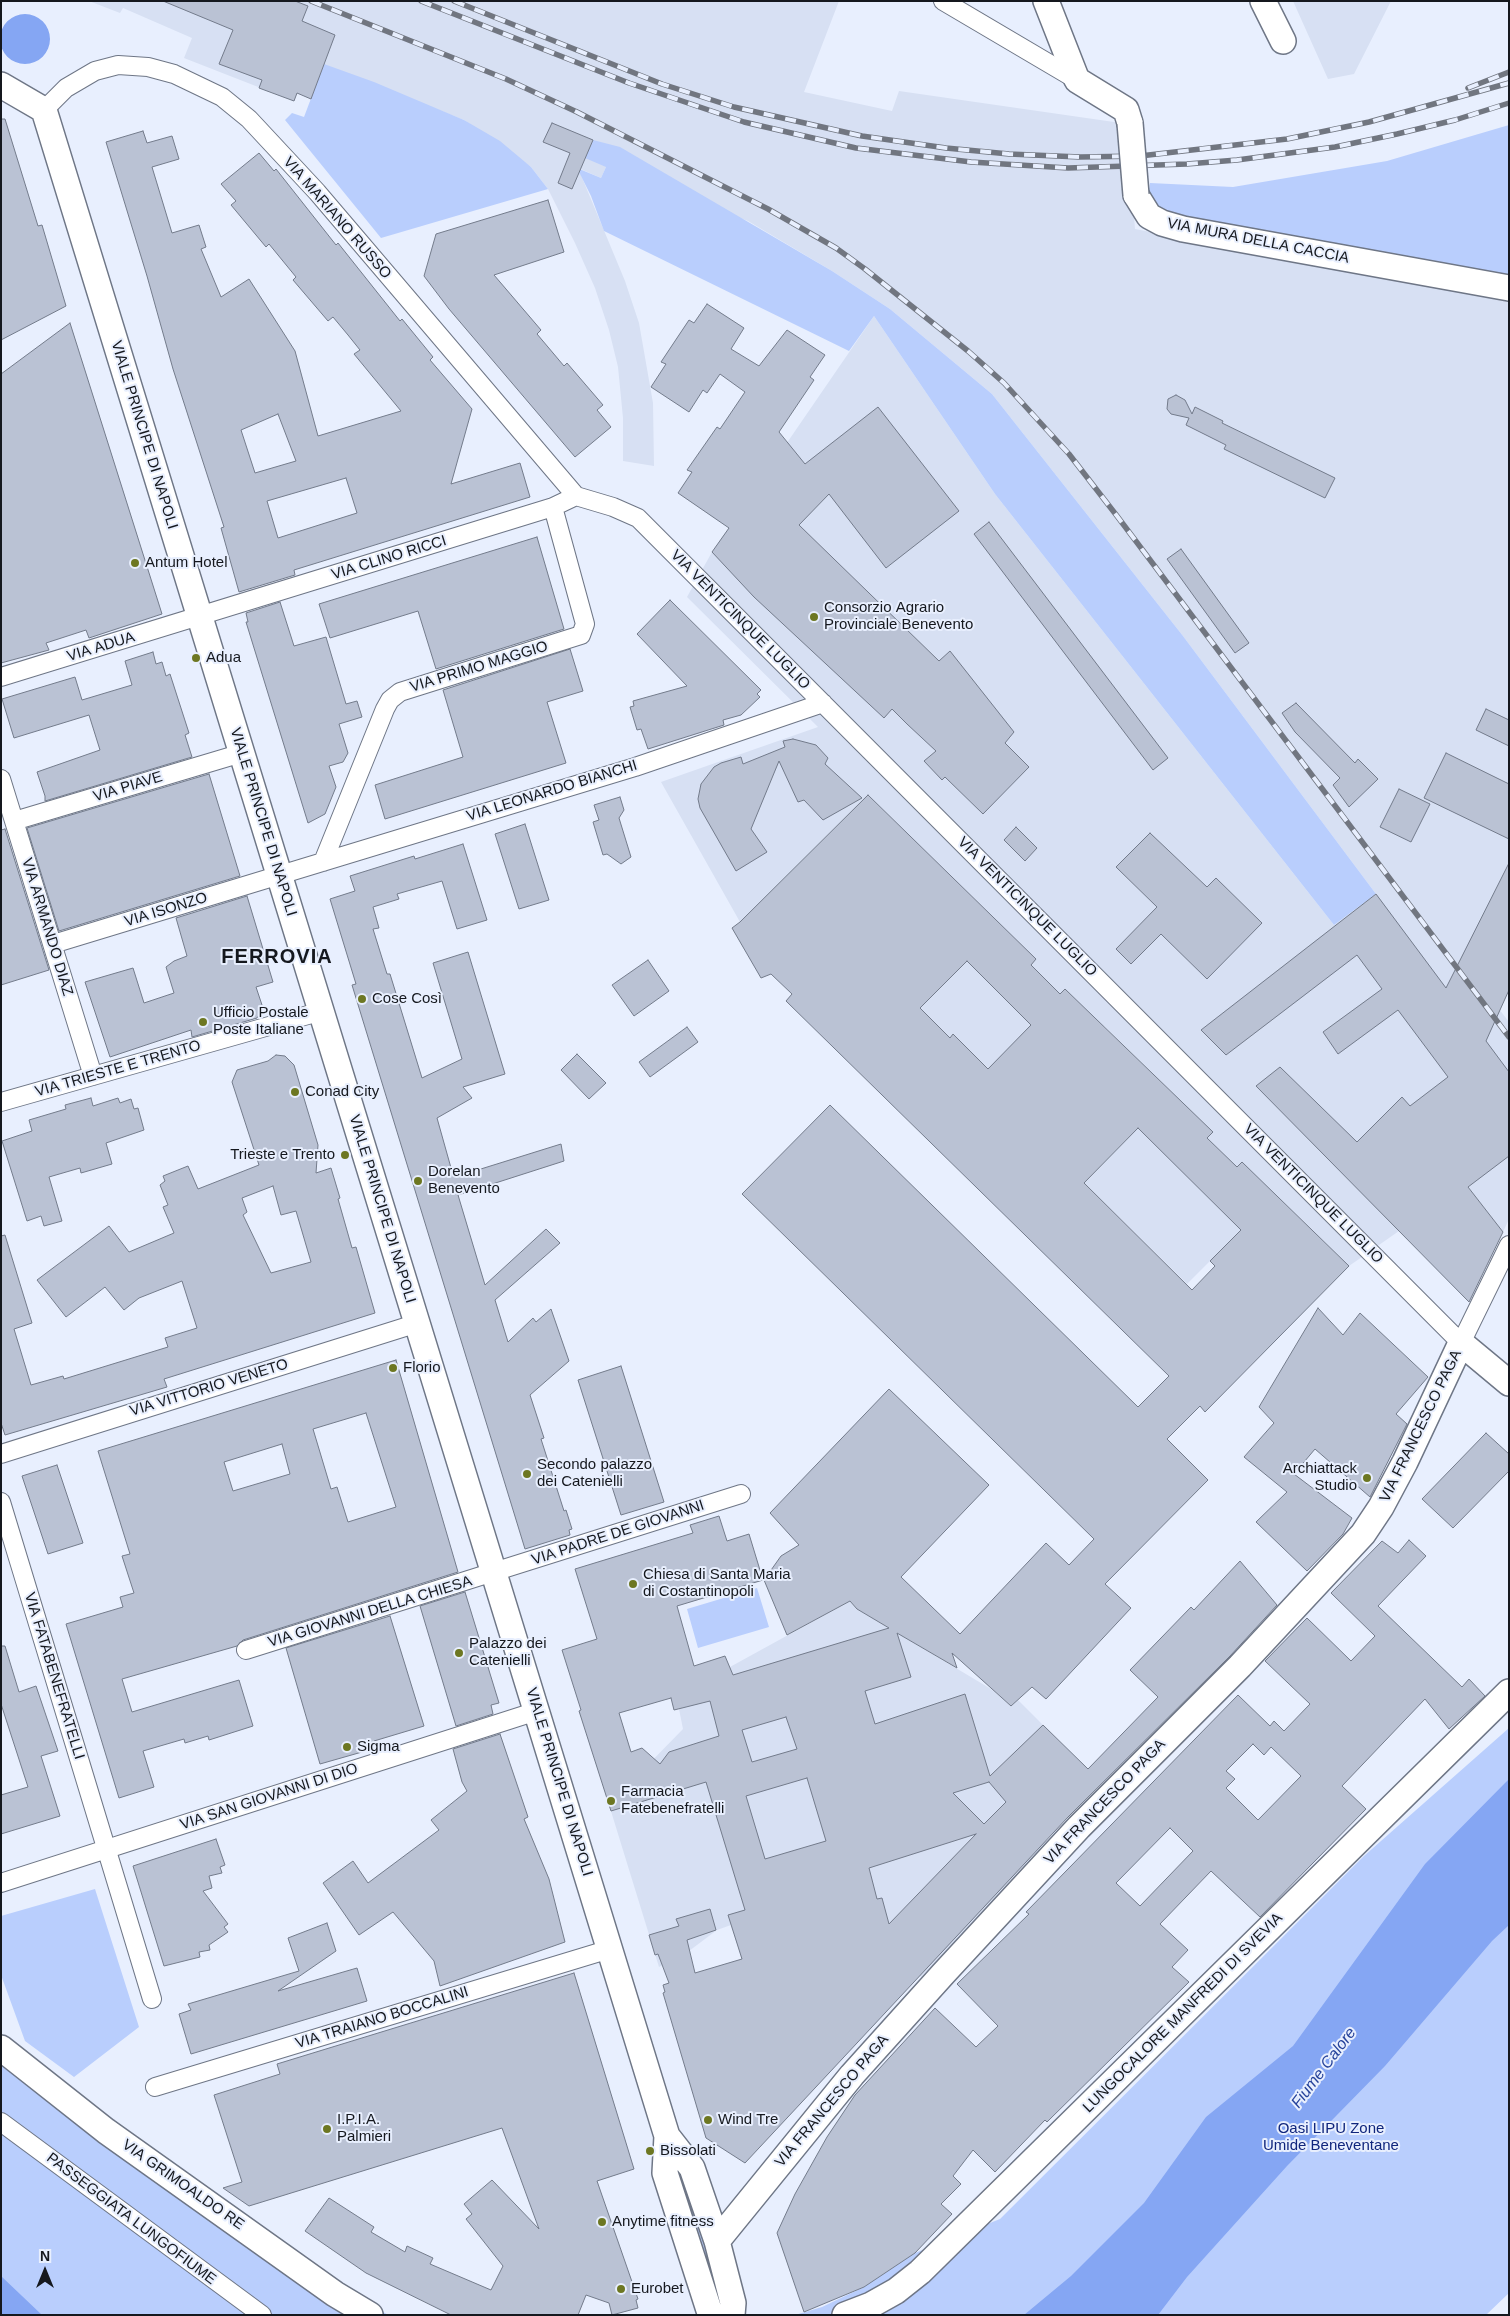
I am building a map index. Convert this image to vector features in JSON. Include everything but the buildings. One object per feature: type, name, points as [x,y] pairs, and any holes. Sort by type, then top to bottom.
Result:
[{"type":"street","name":"VIA MURA DELLA CACCIA","points":[[943,1],[1126,110],[1130,124],[1136,195],[1149,216],[1162,223],[1509,288]]},
{"type":"street","points":[[1046,1],[1077,80]]},
{"type":"street","points":[[1263,1],[1283,41]]},
{"type":"street","name":"VIA MARIANO RUSSO","points":[[44,110],[66,88],[95,71],[118,65],[148,67],[174,74],[222,98],[249,119],[317,192],[576,496]]},
{"type":"street","points":[[1,85],[44,110]]},
{"type":"street","name":"VIALE PRINCIPE DI NAPOLI","points":[[44,110],[667,2136],[676,2160]]},
{"type":"street","name":"VIA CLINO RICCI","points":[[200,617],[553,507],[576,496]]},
{"type":"street","name":"VIA VENTICINQUE LUGLIO","points":[[576,496],[613,507],[638,518],[1461,1343],[1509,1383]]},
{"type":"street","name":"VIA PRIMO MAGGIO","points":[[323,862],[390,700],[400,692],[581,634],[585,624],[553,507]]},
{"type":"street","name":"VIA ADUA","points":[[1,677],[200,617]]},
{"type":"street","name":"VIA LEONARDO BIANCHI","points":[[280,876],[635,767],[823,703]]},
{"type":"street","name":"VIA PIAVE","points":[[14,821],[242,753]]},
{"type":"street","name":"VIA ARMANDO DIAZ","points":[[1,779],[93,1076]]},
{"type":"street","name":"VIA ISONZO","points":[[53,944],[280,876]]},
{"type":"street","name":"VIA TRIESTE E TRENTO","points":[[1,1102],[322,1011]]},
{"type":"street","points":[[1461,1343],[1509,1245]]},
{"type":"street","name":"VIA VITTORIO VENETO","points":[[1,1454],[418,1323]]},
{"type":"street","name":"VIA VENTICINQUE LUGLIO","points":[[1461,1343],[1509,1360]]},
{"type":"street","name":"VIA FRANCESCO PAGA","points":[[716,2241],[852,2075],[943,1974],[1079,1827],[1240,1666],[1363,1534],[1381,1507],[1405,1462],[1461,1343]]},
{"type":"street","name":"VIA PADRE DE GIOVANNI","points":[[494,1573],[741,1494]]},
{"type":"street","name":"VIA FATABENEFRATELLI","points":[[1,1502],[152,1999]]},
{"type":"street","name":"VIA GIOVANNI DELLA CHIESA","points":[[246,1650],[494,1573]]},
{"type":"street","name":"LUNGOCALORE MANFREDI DI SVEVIA","points":[[845,2315],[871,2305],[896,2291],[920,2272],[1509,1692]]},
{"type":"street","name":"VIA SAN GIOVANNI DI DIO","points":[[1,1883],[537,1711]]},
{"type":"street","name":"VIA TRAIANO BOCCALINI","points":[[155,2087],[610,1949]]},
{"type":"street","name":"VIA GRIMOALDO RE","points":[[4,2046],[106,2130],[335,2294],[370,2315]]},
{"type":"street","name":"PASSEGGIATA LUNGOFIUME","points":[[1,2122],[262,2315]]},
{"type":"street","points":[[713,2315],[708,2310],[665,2173],[676,2160],[692,2168],[716,2241],[733,2303],[732,2315]]},
{"type":"shaded area","points":[[89,1],[839,1],[804,92],[892,111],[899,91],[1121,123],[1127,128],[1135,229],[1509,302],[1509,909],[1486,992],[1509,1022],[1509,1219],[1503,1232],[1445,1158],[1399,1231],[1349,1266],[1276,1195],[1187,1284],[1084,1183],[1172,1093],[1104,1026],[1090,1041],[991,1071],[953,1035],[950,1038],[920,1008],[990,938],[995,920],[868,795],[740,922],[661,782],[818,727],[687,597],[712,552],[874,316],[995,494],[1334,925],[1376,894],[1183,636],[992,394],[890,309],[832,271],[748,221],[606,167],[601,178],[578,168],[625,281],[639,323],[653,403],[654,466],[623,461],[623,418],[618,367],[609,330],[595,288],[575,243],[548,189],[531,167],[464,120],[434,108],[311,99],[297,93],[294,101],[184,58],[192,38],[123,8],[120,13]]},
{"type":"shaded area","points":[[1293,1],[1391,1],[1354,74],[1328,79]]},
{"type":"shaded area","points":[[850,1601],[857,1609],[991,1689],[1011,1706],[1018,1700],[1043,1725],[1034,1828],[1050,1844],[921,1977],[891,1949],[746,1973],[731,1925],[717,1930],[689,1951],[659,1967],[606,1795],[641,1784],[638,1775],[683,1729],[679,1709],[704,1701],[699,1684]]},
{"type":"green space","points":[[324,64],[374,82],[464,120],[500,141],[531,167],[548,189],[381,238],[285,120],[292,113],[304,117]]},
{"type":"green space","points":[[1509,125],[1509,280],[1160,214],[1148,200],[1150,183],[1233,187],[1387,161]]},
{"type":"green space","points":[[593,140],[620,147],[832,271],[890,309],[992,394],[1183,636],[1376,894],[1334,925],[995,494],[874,316],[849,351],[604,231],[591,196],[577,168],[601,178],[606,167],[585,158]]},
{"type":"green space","points":[[757,1588],[769,1627],[698,1648],[687,1609]]},
{"type":"green space","name":"Oasi LIPU Zone Umide Beneventane","points":[[1509,1728],[1509,2293],[1486,2315],[795,2315],[822,2307],[864,2287],[915,2253],[1000,2219],[1364,1856]]},
{"type":"green space","points":[[95,1889],[139,2027],[74,2077],[25,2041],[1,1975],[1,1916]]},
{"type":"green space","points":[[1,2063],[315,2269],[388,2315],[1,2315]]},
{"type":"green space","points":[[679,2163],[726,2304],[721,2308],[675,2165]]},
{"type":"water","points":[[20,14],[30,14],[43,21],[50,34],[50,44],[43,57],[30,64],[20,64],[11,60],[4,53],[0,44],[0,34],[4,25],[11,18]]},
{"type":"water","name":"Fiume Calore","points":[[1509,1779],[1509,1925],[1492,1941],[1385,2066],[1287,2166],[1187,2277],[1158,2315],[1024,2315],[1071,2276],[1144,2203],[1206,2117],[1293,2046],[1425,1864]]},
{"type":"water","points":[[1,2276],[42,2315],[1,2315]]},
{"type":"railway","points":[[311,1],[506,79],[577,112],[768,209],[836,248],[968,351],[1004,383],[1069,454],[1509,1037]]},
{"type":"railway","points":[[421,1],[629,83],[744,122],[856,148],[971,162],[1068,168],[1187,164],[1237,160],[1335,147],[1455,120],[1509,103]]},
{"type":"railway","points":[[454,1],[662,84],[734,107],[862,136],[946,148],[1009,154],[1080,157],[1140,156],[1287,139],[1369,122],[1509,83]]},
{"type":"railway","points":[[1468,88],[1509,72]]},
{"type":"place","name":"Antum Hotel","points":[[135,563]]},
{"type":"place","name":"Consorzio Agrario Provinciale Benevento","points":[[814,617]]},
{"type":"place","name":"Adua","points":[[196,658]]},
{"type":"place","name":"Cose Così","points":[[362,999]]},
{"type":"place","name":"Ufficio Postale Poste Italiane","points":[[203,1022]]},
{"type":"place","name":"Conad City","points":[[295,1092]]},
{"type":"place","name":"Trieste e Trento","points":[[345,1155]]},
{"type":"place","name":"Dorelan Benevento","points":[[418,1181]]},
{"type":"place","name":"Florio","points":[[393,1368]]},
{"type":"place","name":"Secondo palazzo dei Catenielli","points":[[527,1474]]},
{"type":"place","name":"Archiattack Studio","points":[[1367,1478]]},
{"type":"place","name":"Chiesa di Santa Maria di Costantinopoli","points":[[633,1584]]},
{"type":"place","name":"Palazzo dei Catenielli","points":[[459,1653]]},
{"type":"place","name":"Sigma","points":[[347,1747]]},
{"type":"place","name":"Farmacia Fatebenefratelli","points":[[611,1801]]},
{"type":"place","name":"Wind Tre","points":[[708,2120]]},
{"type":"place","name":"I.P.I.A. Palmieri","points":[[327,2129]]},
{"type":"place","name":"Bissolati","points":[[650,2151]]},
{"type":"place","name":"Anytime fitness","points":[[602,2222]]},
{"type":"place","name":"Eurobet","points":[[621,2289]]},
{"type":"district","name":"FERROVIA","points":[[277,957]]}]
